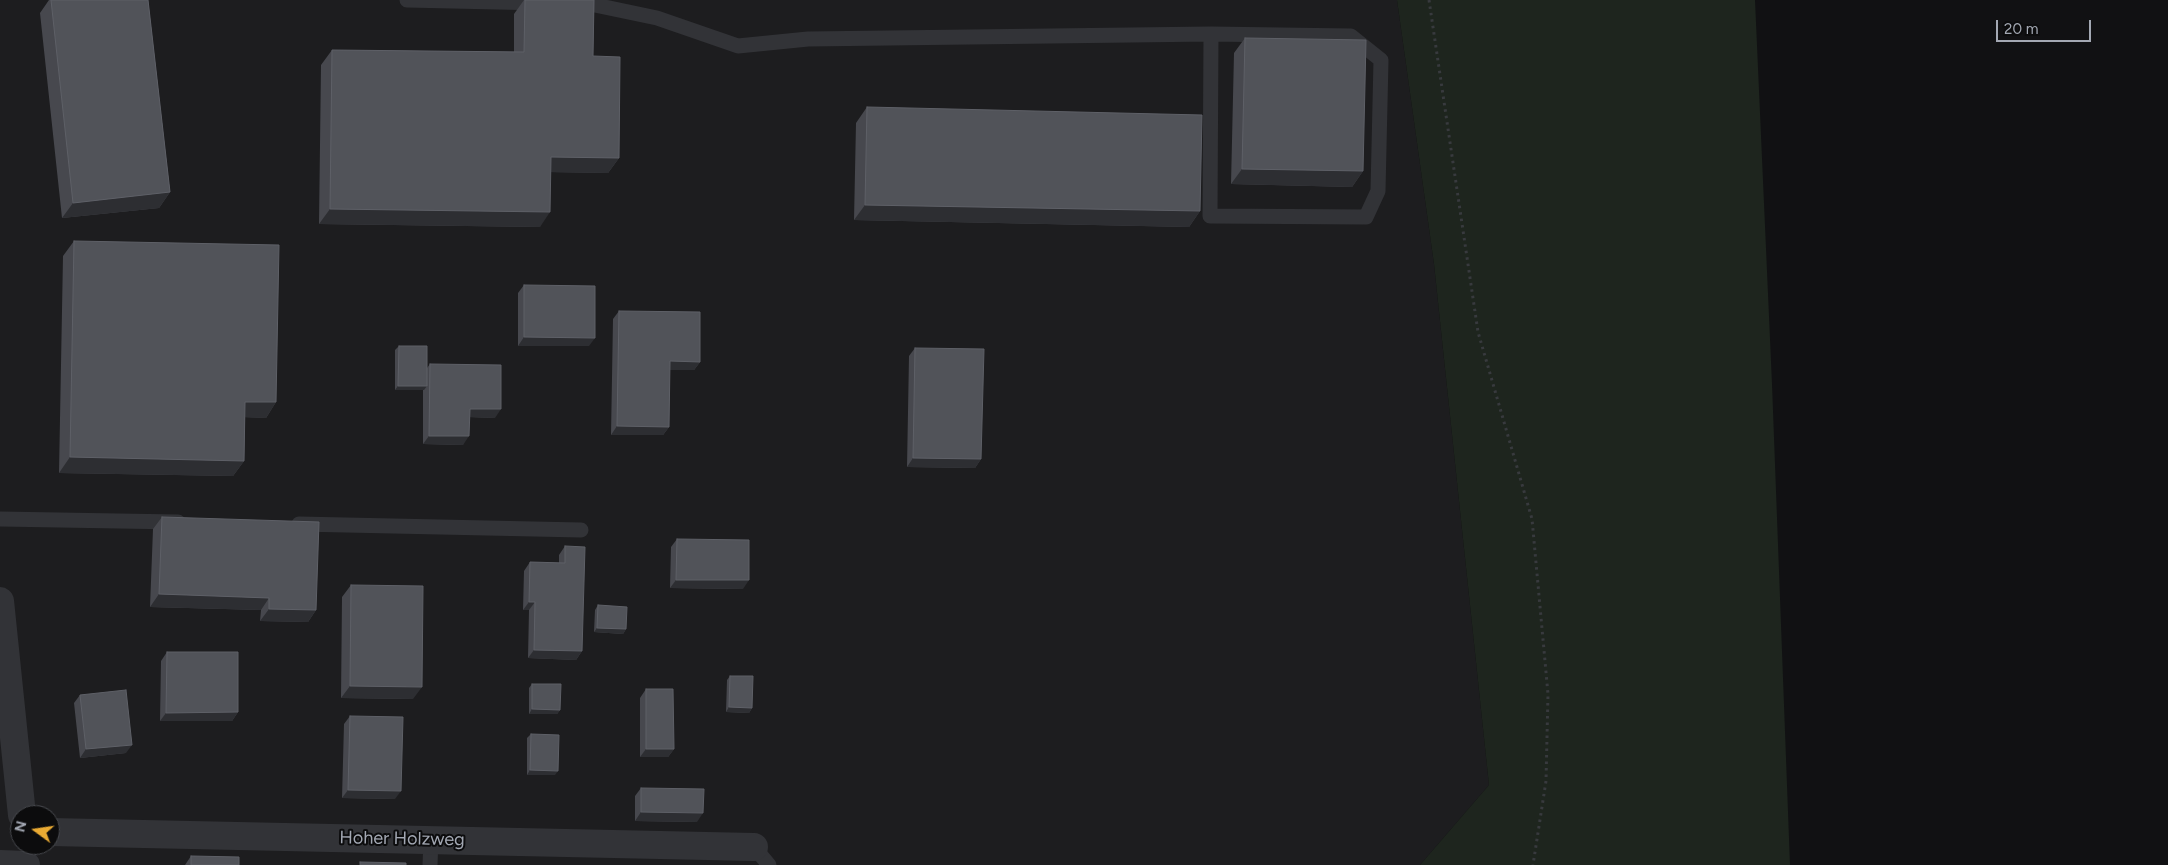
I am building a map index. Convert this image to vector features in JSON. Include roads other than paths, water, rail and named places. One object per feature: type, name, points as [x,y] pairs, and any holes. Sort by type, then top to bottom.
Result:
[{"type":"street","points":[[0,601],[21,805]]},
{"type":"street","name":"Hoher Holzweg","points":[[60,833],[431,852],[762,856]]},
{"type":"street","points":[[0,864],[26,865]]},
{"type":"lane","points":[[407,0],[590,4],[657,18],[738,46],[808,39],[1211,34],[1351,36],[1381,60],[1378,191],[1366,217],[1210,216],[1211,34]]},
{"type":"lane","points":[[0,519],[193,522]]},
{"type":"lane","points":[[283,524],[580,530]]}]
